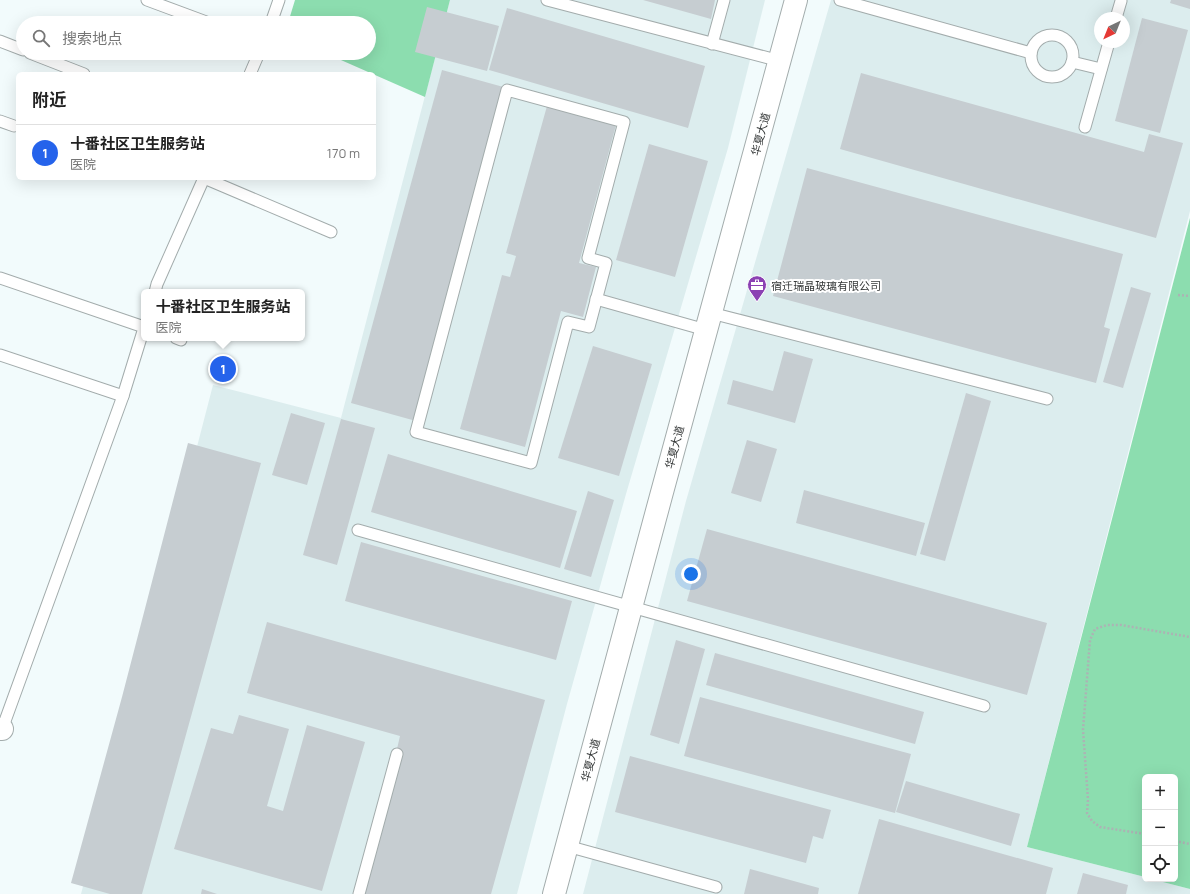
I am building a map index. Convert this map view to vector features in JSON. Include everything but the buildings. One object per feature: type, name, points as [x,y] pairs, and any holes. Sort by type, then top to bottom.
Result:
[{"type":"street","name":"华夏大道","points":[[554,894],[796,0]]},
{"type":"lane","points":[[147,0],[190,16]]},
{"type":"lane","points":[[273,16],[279,0]]},
{"type":"lane","points":[[547,0],[780,61]]},
{"type":"lane","points":[[712,44],[724,0]]},
{"type":"lane","points":[[840,0],[1031,53]]},
{"type":"lane","points":[[1118,12],[1121,1]]},
{"type":"lane","points":[[1054,36],[1067,42],[1071,48],[1072,62],[1069,68],[1059,76],[1046,76],[1040,73],[1032,62],[1031,53],[1036,43],[1041,38],[1054,36]]},
{"type":"lane","points":[[0,41],[16,47]]},
{"type":"lane","points":[[1085,127],[1107,48]]},
{"type":"lane","points":[[48,60],[79,72]]},
{"type":"lane","points":[[251,72],[257,60]]},
{"type":"lane","points":[[1072,62],[1101,69]]},
{"type":"lane","points":[[507,90],[624,122],[588,258],[606,263],[596,299],[589,327],[568,322],[530,463],[416,432],[507,90]]},
{"type":"lane","points":[[0,121],[14,126]]},
{"type":"lane","points":[[156,289],[203,180]]},
{"type":"lane","points":[[209,180],[331,232]]},
{"type":"lane","points":[[0,278],[141,327]]},
{"type":"lane","points":[[596,299],[709,321],[1047,399]]},
{"type":"lane","points":[[1,731],[123,396],[141,338]]},
{"type":"lane","points":[[0,355],[123,396]]},
{"type":"lane","points":[[358,530],[984,706]]},
{"type":"lane","points":[[359,894],[397,754]]},
{"type":"lane","points":[[567,846],[716,887]]},
{"type":"path","points":[[1178,295],[1190,296]]},
{"type":"path","points":[[1142,834],[1100,827],[1092,822],[1088,813],[1083,730],[1090,640],[1095,629],[1107,625],[1122,625],[1190,637]]},
{"type":"path","points":[[1178,842],[1190,844]]},
{"type":"shaded area","points":[[450,0],[765,0],[728,148],[626,494],[567,704],[517,894],[81,894],[213,385],[341,418]]},
{"type":"shaded area","points":[[831,0],[1190,0],[1190,211],[1027,847],[1142,876],[1142,882],[1163,882],[1190,889],[1190,894],[583,894],[686,501]]},
{"type":"green space","points":[[295,0],[450,0],[425,97],[376,75],[376,72],[368,72],[341,60],[376,60],[376,16],[290,16]]},
{"type":"green space","points":[[1190,218],[1190,889],[1163,882],[1178,882],[1178,774],[1142,774],[1142,876],[1027,847]]},
{"type":"place","name":"宿迁瑞晶玻璃有限公司","points":[[757,302]]},
{"type":"place","name":"十番社区卫生服务站","points":[[223,369]]}]
